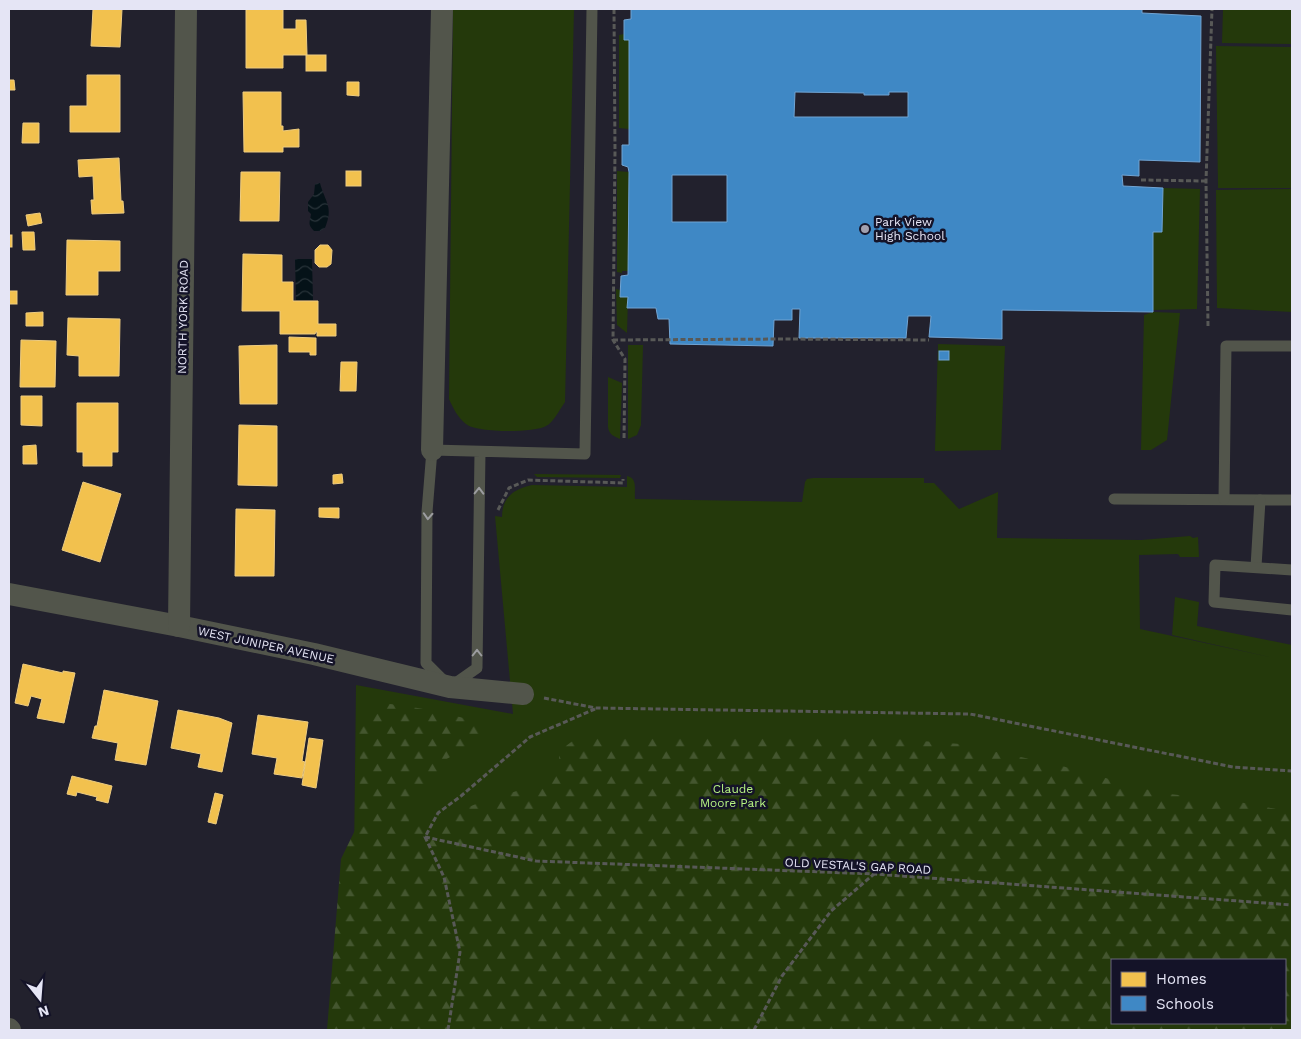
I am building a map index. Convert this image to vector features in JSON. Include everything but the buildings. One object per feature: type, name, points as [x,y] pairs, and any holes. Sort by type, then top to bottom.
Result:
[{"type":"street","name":"NORTH YORK ROAD","points":[[179,626],[186,9]]},
{"type":"street","points":[[432,450],[442,9]]},
{"type":"street","name":"WEST JUNIPER AVENUE","points":[[9,594],[314,654],[450,688],[524,694]]},
{"type":"lane","points":[[480,452],[477,668],[450,688],[426,663],[427,512],[432,450],[585,454],[592,9]]},
{"type":"lane","points":[[1224,499],[1226,346],[1292,346]]},
{"type":"lane","points":[[1114,499],[1292,500]]},
{"type":"lane","points":[[1256,567],[1260,500]]},
{"type":"lane","points":[[1292,570],[1215,565],[1214,602],[1292,610]]},
{"type":"path","points":[[614,9],[613,340],[625,360],[624,440]]},
{"type":"path","points":[[1208,326],[1206,181],[1212,9]]},
{"type":"path","points":[[1141,180],[1206,181]]},
{"type":"path","points":[[613,340],[929,340]]},
{"type":"path","points":[[498,510],[509,488],[528,480],[623,483],[624,478]]},
{"type":"path","points":[[524,694],[596,708],[970,714],[1233,767],[1292,771]]},
{"type":"path","points":[[448,1030],[460,952],[444,878],[425,837],[438,813],[461,796],[530,737],[596,708]]},
{"type":"path","name":"OLD VESTAL'S GAP ROAD","points":[[425,837],[536,861],[875,874],[1292,905]]},
{"type":"path","points":[[754,1030],[782,976],[831,911],[875,874]]},
{"type":"green space","points":[[453,9],[574,9],[565,402],[556,416],[546,426],[530,430],[505,431],[472,427],[461,419],[449,399]]},
{"type":"green space","points":[[1223,9],[1292,9],[1292,44],[1222,43]]},
{"type":"green space","points":[[624,34],[624,40],[629,40],[629,129],[619,128],[619,35]]},
{"type":"green space","points":[[1216,46],[1292,47],[1292,188],[1218,188]]},
{"type":"green space","points":[[617,171],[629,172],[628,271],[622,271],[622,273],[617,272]]},
{"type":"green space","points":[[1163,188],[1200,189],[1197,309],[1153,310],[1153,232],[1162,232]]},
{"type":"green space","points":[[1292,189],[1292,312],[1217,308],[1216,190]]},
{"type":"green space","points":[[616,289],[620,290],[620,297],[628,297],[627,333],[617,325]]},
{"type":"green space","points":[[1153,312],[1180,313],[1167,440],[1151,450],[1141,450],[1144,315]]},
{"type":"green space","points":[[938,344],[1005,346],[1001,450],[935,451]]},
{"type":"green space","points":[[628,345],[643,345],[641,425],[637,435],[628,439]]},
{"type":"green space","points":[[608,377],[622,383],[620,439],[611,434],[608,427]]},
{"type":"green space","points":[[534,474],[621,475],[618,478],[537,477]]},
{"type":"green space","name":"Claude Moore Park","points":[[627,476],[633,479],[635,499],[802,502],[807,479],[924,478],[924,483],[934,483],[959,509],[998,492],[997,538],[1141,540],[1198,537],[1199,557],[1180,557],[1178,554],[1139,555],[1140,629],[1279,659],[1172,635],[1175,597],[1199,602],[1197,626],[1292,645],[1292,1030],[352,1030],[356,685],[513,714],[495,516],[502,517],[504,504],[510,495],[532,485],[627,487]]},
{"type":"green space","name":"Claude Moore Park","points":[[378,703],[435,711],[490,726],[489,733],[443,761],[429,789],[408,811],[410,828],[437,822],[476,804],[542,783],[559,768],[559,751],[574,740],[614,737],[813,735],[871,737],[960,744],[1062,766],[1160,793],[1234,801],[1292,812],[1292,1030],[327,1030],[341,859],[358,824],[359,732],[364,713]]},
{"type":"water","points":[[320,183],[328,205],[329,215],[325,228],[320,231],[314,231],[310,225],[311,214],[308,211],[308,202],[314,194],[315,184]]},
{"type":"water","points":[[295,259],[312,259],[313,300],[296,300]]},
{"type":"place","name":"Park View High School","points":[[865,229]]}]
